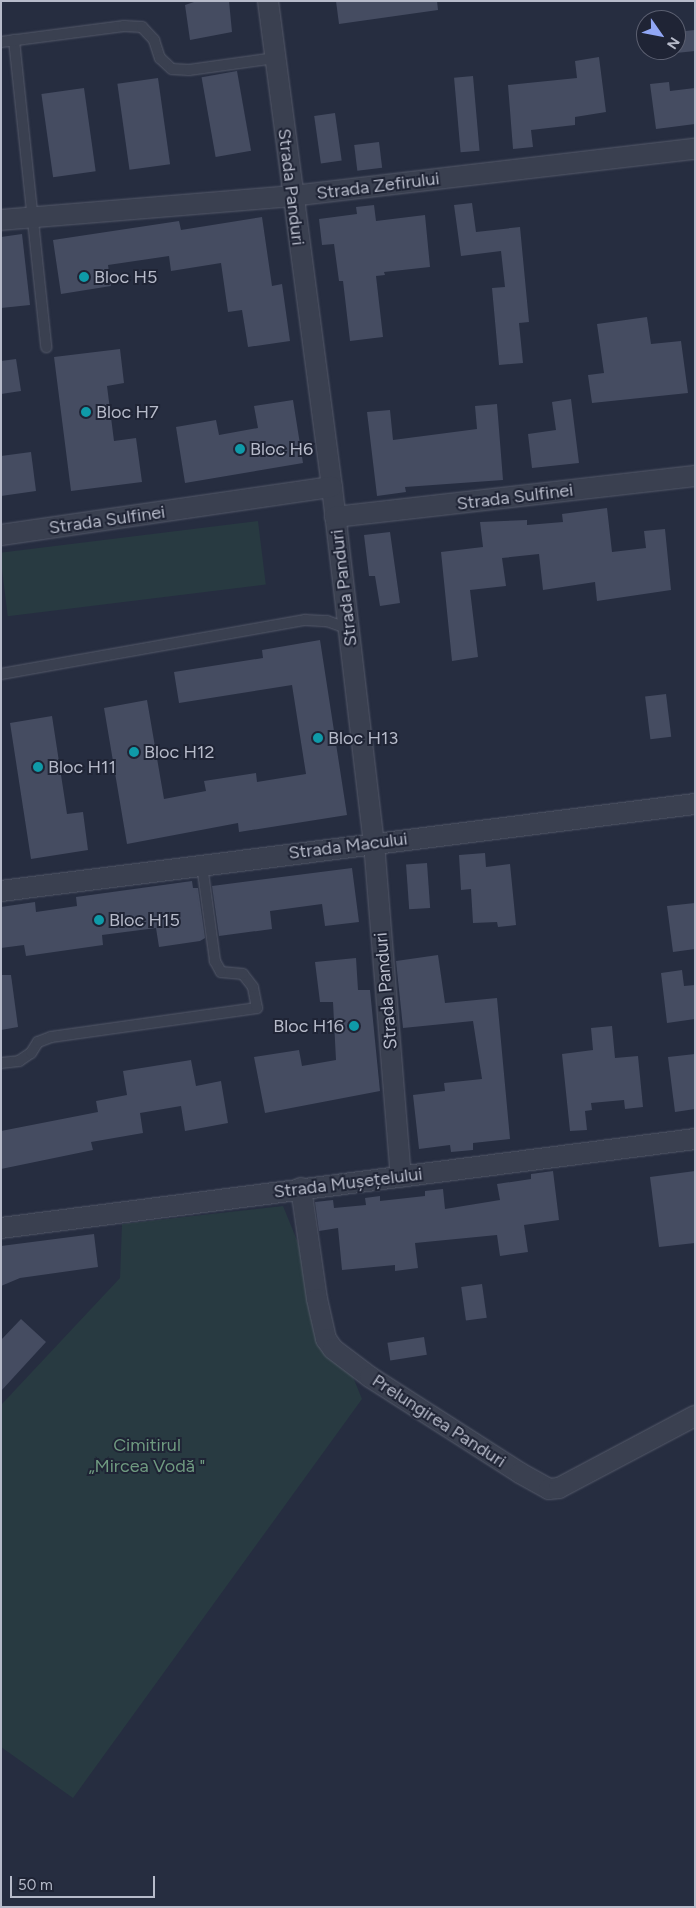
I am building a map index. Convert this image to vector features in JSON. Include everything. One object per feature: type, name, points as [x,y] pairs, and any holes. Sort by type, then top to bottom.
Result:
[{"type":"street","name":"Strada Panduri","points":[[268,1],[292,196],[336,517],[374,843],[401,1177]]},
{"type":"street","name":"Strada Zefirului","points":[[1,220],[292,196],[695,148]]},
{"type":"street","name":"Strada Sulfinei","points":[[336,517],[695,476]]},
{"type":"street","name":"Strada Sulfinei","points":[[1,535],[332,487]]},
{"type":"street","name":"Strada Macului","points":[[1,891],[695,804]]},
{"type":"street","name":"Strada Mușețelului","points":[[1,1228],[301,1188],[695,1139]]},
{"type":"street","name":"Prelungirea Panduri","points":[[301,1188],[317,1299],[326,1339],[333,1349],[370,1377],[549,1489],[559,1488],[695,1416]]},
{"type":"lane","points":[[1,42],[124,26],[142,27],[154,40],[160,58],[172,69],[190,70],[275,58]]},
{"type":"lane","points":[[14,40],[31,218],[46,347]]},
{"type":"lane","points":[[1,674],[305,620],[326,621],[348,629]]},
{"type":"lane","points":[[1,1063],[19,1061],[31,1054],[38,1042],[51,1037],[257,1008],[253,987],[243,974],[222,972],[215,961],[202,865]]},
{"type":"green space","points":[[258,521],[266,585],[8,616],[1,553]]},
{"type":"green space","name":"Cimitirul „Mircea Vodă \"","points":[[283,1206],[362,1399],[73,1798],[1,1747],[1,1405],[120,1278],[122,1224]]},
{"type":"building","points":[[197,1],[229,1],[232,32],[190,40],[185,5]]},
{"type":"building","points":[[336,1],[437,1],[438,10],[339,24]]},
{"type":"building","points":[[695,30],[695,51],[686,52],[686,31]]},
{"type":"building","points":[[599,57],[606,112],[575,117],[575,125],[531,130],[533,147],[513,149],[508,85],[577,78],[575,61]]},
{"type":"building","points":[[237,71],[251,151],[216,157],[202,77]]},
{"type":"building","points":[[473,76],[480,151],[461,152],[454,78]]},
{"type":"building","points":[[158,78],[170,164],[130,170],[117,84]]},
{"type":"building","points":[[669,82],[670,91],[695,88],[695,124],[656,129],[650,84]]},
{"type":"building","points":[[84,88],[96,171],[53,177],[41,94]]},
{"type":"building","points":[[335,113],[342,161],[321,163],[314,116]]},
{"type":"building","points":[[379,142],[382,168],[357,171],[354,145]]},
{"type":"building","points":[[472,203],[476,232],[520,227],[529,322],[519,323],[523,363],[499,365],[492,288],[505,287],[501,251],[461,256],[454,205]]},
{"type":"building","points":[[374,205],[376,221],[425,215],[430,267],[384,272],[385,275],[376,276],[383,337],[350,341],[343,281],[339,281],[334,244],[322,245],[319,219],[357,214],[356,207]]},
{"type":"building","name":"Bloc H5","points":[[262,217],[272,286],[282,284],[290,341],[248,347],[242,310],[228,312],[221,263],[171,271],[169,256],[108,265],[111,286],[61,294],[53,240],[179,221],[181,230]]},
{"type":"building","points":[[22,234],[30,305],[1,308],[1,237]]},
{"type":"building","points":[[647,317],[651,344],[681,341],[688,393],[592,403],[588,375],[604,373],[597,324]]},
{"type":"building","name":"Bloc H7","points":[[120,349],[124,383],[107,386],[114,441],[136,438],[142,482],[71,491],[54,357]]},
{"type":"building","points":[[16,359],[21,391],[1,394],[1,361]]},
{"type":"building","points":[[571,399],[579,463],[532,468],[528,434],[556,430],[552,402]]},
{"type":"building","name":"Bloc H6","points":[[293,400],[303,463],[185,483],[176,427],[216,420],[219,435],[258,428],[254,406]]},
{"type":"building","points":[[497,404],[503,480],[405,487],[406,492],[377,496],[367,412],[390,410],[393,440],[477,429],[475,406]]},
{"type":"building","points":[[31,452],[36,491],[1,496],[1,456]]},
{"type":"building","points":[[607,508],[612,552],[646,548],[644,531],[665,529],[671,590],[597,601],[595,582],[543,590],[539,554],[502,558],[506,586],[470,590],[478,657],[452,661],[441,552],[483,547],[480,522],[527,520],[527,525],[563,522],[562,514]]},
{"type":"building","points":[[390,532],[400,603],[380,606],[375,576],[369,576],[364,535]]},
{"type":"building","name":"Bloc H13","points":[[320,640],[347,815],[239,832],[238,823],[127,844],[104,708],[147,700],[164,799],[206,791],[204,781],[256,773],[257,782],[306,774],[292,685],[179,703],[174,672],[263,658],[262,650]]},
{"type":"building","points":[[666,694],[671,737],[650,739],[645,697]]},
{"type":"building","name":"Bloc H11","points":[[52,716],[67,814],[83,812],[88,850],[31,859],[10,723]]},
{"type":"building","points":[[485,853],[486,867],[510,864],[516,925],[498,927],[497,922],[473,923],[471,889],[461,890],[459,855]]},
{"type":"building","points":[[427,863],[430,908],[409,909],[406,864]]},
{"type":"building","points":[[352,868],[359,922],[325,926],[322,904],[270,911],[272,929],[219,936],[212,886]]},
{"type":"building","name":"Bloc H15","points":[[192,881],[193,888],[198,888],[205,938],[200,941],[159,947],[156,928],[102,935],[103,945],[26,956],[24,945],[1,948],[1,907],[35,902],[36,912],[77,906],[76,897]]},
{"type":"building","points":[[695,903],[695,949],[673,952],[667,906]]},
{"type":"building","points":[[438,955],[445,1003],[497,998],[510,1139],[473,1143],[473,1150],[451,1152],[450,1145],[419,1149],[413,1095],[445,1091],[444,1083],[482,1079],[473,1021],[403,1028],[396,961]]},
{"type":"building","name":"Bloc H16","points":[[356,958],[358,990],[370,990],[380,1091],[265,1113],[254,1057],[299,1050],[302,1066],[336,1060],[333,1002],[320,1002],[315,962]]},
{"type":"building","points":[[682,970],[684,986],[695,985],[695,1019],[667,1023],[661,973]]},
{"type":"building","points":[[1,975],[11,975],[18,1027],[1,1030]]},
{"type":"building","points":[[612,1026],[615,1058],[638,1056],[643,1107],[625,1109],[624,1100],[591,1103],[592,1110],[585,1111],[587,1130],[570,1131],[562,1054],[593,1050],[591,1028]]},
{"type":"building","points":[[695,1054],[695,1109],[675,1112],[668,1057]]},
{"type":"building","points":[[191,1060],[196,1086],[221,1081],[228,1123],[185,1131],[181,1106],[140,1113],[143,1133],[91,1142],[93,1150],[1,1169],[1,1131],[98,1112],[96,1101],[127,1095],[123,1071]]},
{"type":"building","points":[[553,1171],[559,1220],[524,1225],[528,1252],[500,1256],[497,1235],[415,1243],[418,1268],[395,1271],[395,1265],[342,1270],[338,1228],[319,1231],[315,1202],[333,1200],[334,1208],[366,1205],[365,1198],[380,1196],[380,1201],[425,1196],[425,1191],[443,1189],[445,1209],[500,1200],[497,1184],[531,1179],[531,1174]]},
{"type":"building","points":[[695,1171],[695,1243],[659,1247],[650,1177]]},
{"type":"building","points":[[94,1234],[98,1267],[20,1278],[1,1286],[1,1246]]},
{"type":"building","points":[[482,1284],[487,1318],[466,1321],[461,1287]]},
{"type":"building","points":[[21,1319],[46,1342],[1,1391],[1,1340]]},
{"type":"building","points":[[424,1337],[427,1355],[390,1361],[387,1343]]},
{"type":"place","name":"Bloc H5","points":[[84,277]]},
{"type":"place","name":"Bloc H7","points":[[86,412]]},
{"type":"place","name":"Bloc H6","points":[[240,449]]},
{"type":"place","name":"Bloc H13","points":[[318,738]]},
{"type":"place","name":"Bloc H12","points":[[134,752]]},
{"type":"place","name":"Bloc H11","points":[[38,767]]},
{"type":"place","name":"Bloc H15","points":[[99,920]]},
{"type":"place","name":"Bloc H16","points":[[354,1026]]}]
